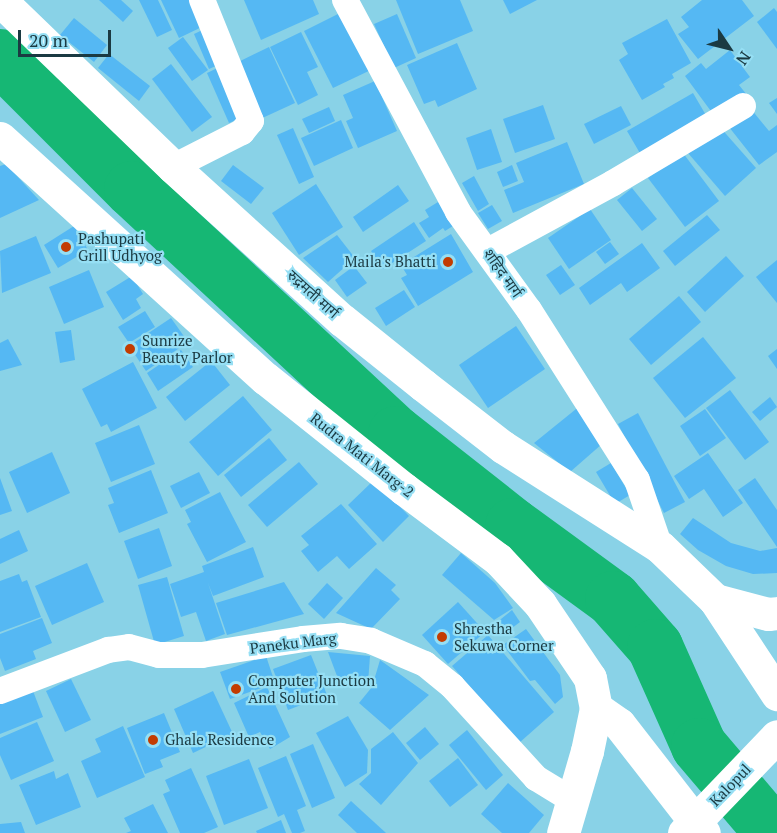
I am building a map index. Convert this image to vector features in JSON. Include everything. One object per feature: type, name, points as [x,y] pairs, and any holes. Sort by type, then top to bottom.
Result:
[{"type":"street","name":"रुद्रमती मार्ग","points":[[0,0],[173,167],[342,320],[503,447],[660,547],[715,600],[777,694]]},
{"type":"street","name":"शहिद मार्ग","points":[[345,0],[458,212],[530,310],[637,480],[660,547]]},
{"type":"street","points":[[173,167],[242,132],[251,121],[206,7]]},
{"type":"street","points":[[488,251],[613,183],[742,106]]},
{"type":"street","name":"Rudra Mati Marg-2","points":[[0,138],[265,378],[404,489],[498,559],[540,604],[590,678],[596,708],[587,751],[563,833]]},
{"type":"street","points":[[715,600],[768,614],[777,613]]},
{"type":"street","name":"Paneku Marg","points":[[0,691],[108,651],[129,647],[159,655],[202,655],[303,639],[341,636],[371,642],[425,664],[452,686],[536,778],[572,800]]},
{"type":"street","points":[[596,708],[620,724],[704,833]]},
{"type":"street","name":"Kalopul","points":[[684,833],[777,736]]},
{"type":"building","points":[[99,0],[121,0],[133,11],[123,22]]},
{"type":"building","points":[[139,0],[158,0],[172,30],[157,37]]},
{"type":"building","points":[[161,0],[198,0],[210,23],[179,38]]},
{"type":"building","points":[[244,0],[313,0],[319,14],[261,40]]},
{"type":"building","points":[[396,0],[460,0],[473,31],[418,54]]},
{"type":"building","points":[[503,0],[537,0],[510,14]]},
{"type":"building","points":[[702,0],[742,0],[754,16],[698,59],[678,34],[689,27],[681,17]]},
{"type":"building","points":[[774,8],[777,12],[777,49],[757,22]]},
{"type":"building","points":[[346,10],[375,68],[333,88],[304,31]]},
{"type":"building","points":[[397,14],[416,58],[394,68],[374,24]]},
{"type":"building","points":[[74,18],[107,45],[94,62],[60,35]]},
{"type":"building","points":[[667,19],[691,63],[672,74],[674,78],[663,84],[665,87],[642,100],[619,60],[628,54],[622,43]]},
{"type":"building","points":[[213,25],[229,60],[209,69],[194,34]]},
{"type":"building","points":[[301,32],[318,67],[307,72],[318,95],[298,105],[270,47]]},
{"type":"building","points":[[183,37],[208,70],[192,81],[168,48]]},
{"type":"building","points":[[457,43],[477,89],[438,107],[435,100],[424,104],[407,65]]},
{"type":"building","points":[[269,47],[295,103],[258,120],[232,65]]},
{"type":"building","points":[[730,50],[750,77],[739,85],[747,95],[716,118],[685,76],[701,63],[706,69]]},
{"type":"building","points":[[109,54],[150,86],[139,101],[98,68]]},
{"type":"building","points":[[230,62],[249,114],[229,123],[207,73]]},
{"type":"building","points":[[171,64],[212,117],[192,132],[152,79]]},
{"type":"building","points":[[375,81],[397,131],[358,148],[346,121],[353,118],[343,95]]},
{"type":"building","points":[[693,93],[707,117],[641,155],[627,131]]},
{"type":"building","points":[[777,98],[777,114],[769,103]]},
{"type":"building","points":[[543,105],[555,139],[515,153],[503,119]]},
{"type":"building","points":[[621,106],[631,125],[594,144],[584,124]]},
{"type":"building","points":[[329,107],[335,121],[309,133],[302,119]]},
{"type":"building","points":[[751,109],[769,131],[777,125],[777,152],[759,165],[729,127]]},
{"type":"building","points":[[341,120],[353,148],[314,166],[301,138]]},
{"type":"building","points":[[719,126],[756,168],[725,196],[688,153]]},
{"type":"building","points":[[293,128],[314,177],[299,184],[277,135]]},
{"type":"building","points":[[491,129],[502,162],[477,170],[466,138]]},
{"type":"building","points":[[567,142],[584,184],[513,213],[504,190],[524,182],[516,163]]},
{"type":"building","points":[[683,153],[719,201],[685,227],[648,178]]},
{"type":"building","points":[[6,164],[39,200],[0,218],[0,166]]},
{"type":"building","points":[[233,165],[264,188],[251,204],[221,181]]},
{"type":"building","points":[[512,165],[518,181],[503,187],[497,172]]},
{"type":"building","points":[[474,176],[489,204],[478,211],[462,183]]},
{"type":"building","points":[[316,184],[343,227],[299,255],[272,213]]},
{"type":"building","points":[[398,185],[409,201],[363,232],[353,217]]},
{"type":"building","points":[[632,188],[657,219],[642,231],[617,200]]},
{"type":"building","points":[[438,202],[453,226],[445,231],[443,228],[429,238],[419,223],[429,217],[425,210]]},
{"type":"building","points":[[492,205],[502,221],[488,229],[478,213]]},
{"type":"building","points":[[590,209],[611,240],[569,269],[548,238]]},
{"type":"building","points":[[707,215],[720,230],[675,266],[663,251]]},
{"type":"building","points":[[414,222],[426,241],[383,269],[371,251]]},
{"type":"building","name":"Pashupati Grill Udhyog","points":[[74,226],[88,250],[58,268],[44,245]]},
{"type":"building","points":[[451,234],[473,272],[418,306],[401,278],[407,275],[401,265]]},
{"type":"building","points":[[337,235],[355,258],[328,282],[303,258]]},
{"type":"building","points":[[36,236],[51,273],[2,293],[0,251]]},
{"type":"building","points":[[610,242],[619,254],[605,264],[596,252]]},
{"type":"building","points":[[642,243],[660,268],[627,292],[621,283],[590,305],[579,288]]},
{"type":"building","points":[[726,256],[744,276],[705,312],[687,292]]},
{"type":"building","points":[[777,260],[777,303],[756,277]]},
{"type":"building","points":[[561,265],[575,285],[560,295],[546,275]]},
{"type":"building","points":[[354,266],[367,283],[347,297],[335,280]]},
{"type":"building","points":[[89,270],[104,307],[64,324],[49,287]]},
{"type":"building","points":[[132,276],[143,294],[136,299],[141,308],[123,320],[106,292]]},
{"type":"building","points":[[404,290],[415,307],[386,326],[375,308]]},
{"type":"building","points":[[679,296],[701,322],[651,365],[629,339]]},
{"type":"building","points":[[145,311],[155,327],[129,343],[118,327]]},
{"type":"building","points":[[171,318],[188,342],[146,371],[129,346]]},
{"type":"building","points":[[516,326],[545,369],[488,408],[459,365]]},
{"type":"building","points":[[71,330],[75,360],[60,363],[55,332]]},
{"type":"building","points":[[703,337],[736,378],[685,418],[653,378]]},
{"type":"building","points":[[8,339],[22,365],[0,371],[0,343]]},
{"type":"building","points":[[777,349],[777,369],[768,356]]},
{"type":"building","points":[[181,350],[193,367],[158,391],[147,373]]},
{"type":"building","points":[[211,361],[230,385],[185,421],[166,397]]},
{"type":"building","points":[[133,362],[157,408],[111,432],[107,424],[101,427],[82,389]]},
{"type":"building","points":[[730,390],[769,442],[745,460],[706,408]]},
{"type":"building","points":[[243,396],[272,430],[218,476],[189,442]]},
{"type":"building","points":[[770,397],[777,407],[760,421],[752,412]]},
{"type":"building","points":[[581,405],[602,444],[570,472],[534,443]]},
{"type":"building","points":[[705,409],[726,438],[700,456],[680,426]]},
{"type":"building","points":[[638,413],[685,502],[664,513],[618,424]]},
{"type":"building","points":[[139,425],[155,464],[111,482],[95,443]]},
{"type":"building","points":[[269,438],[287,460],[241,497],[224,475]]},
{"type":"building","points":[[52,452],[70,493],[27,513],[9,472]]},
{"type":"building","points":[[708,453],[743,503],[723,517],[704,489],[689,499],[674,476]]},
{"type":"building","points":[[299,462],[318,484],[267,527],[248,505]]},
{"type":"building","points":[[611,463],[630,495],[615,504],[596,472]]},
{"type":"building","points":[[151,470],[168,513],[119,533],[108,505],[114,503],[108,488]]},
{"type":"building","points":[[199,472],[210,493],[181,508],[170,486]]},
{"type":"building","points":[[0,478],[12,511],[0,515]]},
{"type":"building","points":[[755,478],[777,510],[777,547],[738,490]]},
{"type":"building","points":[[374,480],[409,516],[383,542],[348,505]]},
{"type":"building","points":[[220,492],[246,542],[207,562],[187,524],[191,522],[185,510]]},
{"type":"building","points":[[341,504],[377,544],[349,569],[337,556],[318,572],[301,551],[309,545],[301,536]]},
{"type":"building","points":[[693,518],[731,543],[760,551],[777,548],[777,573],[753,574],[726,566],[698,550],[680,534]]},
{"type":"building","points":[[159,528],[172,566],[138,579],[124,541]]},
{"type":"building","points":[[19,530],[28,551],[0,564],[0,539]]},
{"type":"building","points":[[253,547],[264,577],[213,596],[208,583],[225,634],[206,641],[196,612],[181,617],[170,584],[204,572],[202,566]]},
{"type":"building","points":[[461,553],[495,583],[513,608],[494,620],[442,575]]},
{"type":"building","points":[[87,563],[104,602],[52,625],[35,586]]},
{"type":"building","points":[[376,568],[396,585],[391,590],[400,599],[371,629],[336,613]]},
{"type":"building","points":[[19,574],[22,582],[27,580],[41,617],[0,632],[0,581]]},
{"type":"building","points":[[167,577],[184,636],[155,645],[138,585]]},
{"type":"building","points":[[284,582],[304,614],[227,635],[216,603]]},
{"type":"building","points":[[327,583],[343,598],[324,619],[308,604]]},
{"type":"building","points":[[458,602],[485,632],[448,664],[422,635]]},
{"type":"building","points":[[512,610],[520,622],[504,634],[496,623]]},
{"type":"building","points":[[42,618],[52,643],[33,651],[36,659],[5,671],[0,658],[0,634]]},
{"type":"building","points":[[526,629],[560,675],[563,697],[555,704],[535,680],[530,681],[503,645]]},
{"type":"building","points":[[488,635],[554,712],[519,743],[452,666]]},
{"type":"building","points":[[328,652],[370,656],[368,683],[337,676]]},
{"type":"building","points":[[311,655],[327,695],[288,710],[273,669]]},
{"type":"building","points":[[266,656],[275,683],[230,699],[220,672]]},
{"type":"building","points":[[380,660],[429,695],[390,730],[359,703],[372,687]]},
{"type":"building","points":[[71,679],[91,720],[65,732],[46,691]]},
{"type":"building","points":[[267,687],[290,737],[270,749],[260,732],[249,737],[234,703]]},
{"type":"building","points":[[33,691],[43,717],[0,734],[0,704]]},
{"type":"building","points":[[213,691],[233,734],[193,753],[174,709]]},
{"type":"building","name":"Ghale Residence","points":[[164,713],[180,752],[160,760],[163,767],[145,774],[127,728]]},
{"type":"building","points":[[348,716],[368,750],[367,773],[345,787],[316,733]]},
{"type":"building","points":[[37,722],[54,761],[11,780],[0,755],[0,738]]},
{"type":"building","points":[[123,726],[145,777],[97,798],[81,761],[101,752],[95,739]]},
{"type":"building","points":[[425,727],[439,744],[420,760],[406,743]]},
{"type":"building","points":[[467,730],[503,775],[486,790],[449,745]]},
{"type":"building","points":[[393,732],[418,763],[381,805],[359,784],[371,773],[371,749]]},
{"type":"building","points":[[313,744],[335,798],[312,808],[290,754]]},
{"type":"building","points":[[286,756],[306,806],[297,810],[305,831],[300,833],[292,833],[284,814],[278,817],[258,768]]},
{"type":"building","points":[[458,758],[478,785],[450,807],[429,781]]},
{"type":"building","points":[[249,759],[268,808],[224,825],[206,776]]},
{"type":"building","points":[[191,768],[218,827],[204,833],[180,833],[163,794],[170,791],[165,780]]},
{"type":"building","points":[[54,771],[56,779],[68,773],[81,807],[36,825],[19,785]]},
{"type":"building","points":[[508,783],[544,815],[529,833],[502,833],[481,814]]},
{"type":"building","points":[[351,801],[386,833],[357,833],[338,815]]},
{"type":"building","points":[[153,804],[168,833],[126,833],[131,831],[124,818]]},
{"type":"building","points":[[281,820],[286,833],[257,833],[256,831]]},
{"type":"building","points":[[21,822],[25,833],[0,833],[0,824]]},
{"type":"waterway","points":[[0,57],[132,189],[396,434],[513,526],[613,599],[655,647],[699,746],[773,833]]},
{"type":"place","name":"Pashupati Grill Udhyog","points":[[66,247]]},
{"type":"place","name":"Maila's Bhatti","points":[[448,262]]},
{"type":"place","name":"Sunrize Beauty Parlor","points":[[130,349]]},
{"type":"place","name":"Shrestha Sekuwa Corner","points":[[442,637]]},
{"type":"place","name":"Computer Junction And Solution","points":[[236,689]]},
{"type":"place","name":"Ghale Residence","points":[[153,740]]}]
